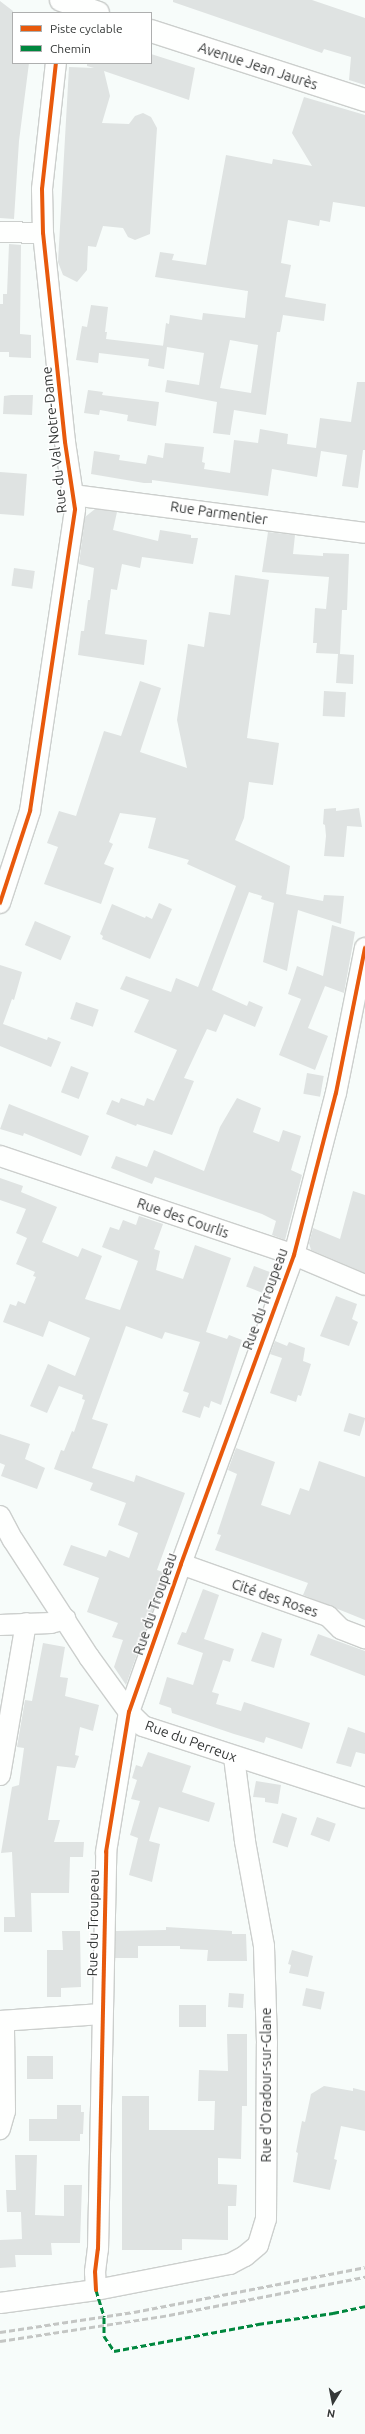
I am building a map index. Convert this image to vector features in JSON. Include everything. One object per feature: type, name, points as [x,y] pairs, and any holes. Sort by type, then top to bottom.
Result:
[{"type":"main road","points":[[62,5],[94,12]]},
{"type":"main road","name":"Avenue Jean Jaurès","points":[[152,30],[365,100]]},
{"type":"street","name":"Rue du Val Notre-Dame","points":[[0,903],[30,811],[75,509],[65,442],[43,233],[42,189],[56,64]]},
{"type":"street","points":[[0,232],[43,233]]},
{"type":"street","name":"Rue Parmentier","points":[[73,495],[365,533]]},
{"type":"street","name":"Rue du Troupeau","points":[[96,2290],[106,1852],[130,1712],[180,1564],[294,1255],[336,1092],[365,948]]},
{"type":"street","name":"Rue des Courlis","points":[[0,1156],[294,1255],[365,1285]]},
{"type":"street","name":"Rue du Perreux","points":[[0,1516],[13,1540],[89,1657],[130,1712],[143,1726],[234,1757],[365,1798]]},
{"type":"street","name":"Cité des Roses","points":[[180,1564],[328,1616],[341,1629],[365,1638]]},
{"type":"street","points":[[0,1625],[51,1623],[65,1619]]},
{"type":"street","points":[[0,1775],[26,1623]]},
{"type":"street","name":"Rue d'Oradour-sur-Glane","points":[[0,2303],[96,2290],[230,2264],[245,2256],[258,2245],[266,2219],[267,2043],[264,1946],[245,1841],[234,1757]]},
{"type":"street","points":[[0,2021],[102,2014]]},
{"type":"street","points":[[0,2026],[4,2029],[5,2111],[0,2129]]},
{"type":"building","points":[[173,0],[312,0],[365,18],[365,85],[349,80],[351,57],[324,49],[322,53],[173,2]]},
{"type":"building","points":[[0,1],[13,11],[12,64],[29,64],[19,141],[14,219],[0,218]]},
{"type":"building","points":[[152,54],[195,68],[189,100],[104,71],[110,96],[102,123],[129,124],[135,116],[143,113],[151,117],[157,128],[150,234],[135,240],[128,237],[123,228],[103,226],[96,247],[88,246],[87,270],[77,282],[63,275],[58,262],[69,67],[94,68],[87,66],[87,64],[152,64]]},
{"type":"building","points":[[304,97],[365,115],[365,207],[333,202],[330,222],[320,220],[319,226],[288,220],[281,263],[291,265],[285,297],[326,304],[324,321],[283,315],[280,332],[277,332],[266,415],[234,410],[230,435],[213,433],[217,402],[165,392],[167,380],[199,385],[204,353],[167,347],[164,369],[148,366],[149,359],[99,353],[98,363],[76,360],[82,326],[87,327],[91,305],[108,307],[105,332],[107,332],[106,339],[163,346],[166,323],[169,324],[170,315],[202,320],[203,313],[245,318],[248,291],[155,277],[160,252],[174,254],[172,260],[206,265],[226,155],[272,164],[273,159],[312,166],[292,133]],"holes":[[[230,340],[258,345],[251,393],[220,388]]]},
{"type":"building","points":[[9,244],[21,245],[20,334],[31,335],[31,358],[9,357],[9,352],[0,352],[0,304],[3,304],[3,294],[7,294]]},
{"type":"building","points":[[357,382],[365,382],[365,450],[363,450],[358,488],[342,486],[347,455],[321,451],[317,477],[272,469],[268,496],[152,480],[152,483],[144,483],[91,474],[94,451],[120,455],[119,460],[146,464],[148,455],[163,458],[165,443],[204,447],[202,462],[205,463],[204,469],[230,473],[234,440],[258,443],[260,429],[288,434],[287,444],[316,448],[320,418],[351,422]]},
{"type":"building","points":[[88,390],[103,392],[102,395],[159,402],[156,426],[127,421],[128,415],[100,410],[99,415],[84,413]]},
{"type":"building","points":[[33,395],[32,415],[3,414],[4,396]]},
{"type":"building","points":[[0,472],[27,474],[24,516],[0,514]]},
{"type":"building","points":[[95,509],[117,512],[113,530],[158,541],[160,530],[191,535],[191,538],[198,538],[193,564],[142,557],[140,568],[122,564],[117,590],[111,589],[105,634],[147,640],[144,665],[78,655],[81,631],[84,631],[88,600],[90,600],[94,568],[79,564],[85,517]]},
{"type":"building","points":[[268,532],[295,535],[293,554],[323,556],[323,553],[349,554],[347,610],[342,610],[340,654],[354,655],[353,684],[336,683],[338,654],[316,653],[317,643],[313,643],[315,608],[326,609],[329,577],[262,572]]},
{"type":"building","points":[[14,568],[35,571],[32,589],[11,586]]},
{"type":"building","points":[[235,575],[269,580],[247,738],[279,743],[273,785],[249,782],[244,818],[235,840],[290,866],[286,894],[323,901],[324,895],[344,896],[341,924],[298,910],[287,971],[263,962],[274,903],[261,899],[262,896],[249,892],[212,990],[247,1006],[249,1001],[263,1007],[255,1027],[224,1014],[216,1032],[207,1029],[184,1078],[194,1081],[172,1135],[137,1124],[136,1126],[106,1114],[112,1100],[119,1103],[121,1098],[144,1106],[147,1098],[154,1101],[177,1050],[134,1032],[149,1000],[120,989],[126,976],[171,992],[176,978],[198,987],[236,886],[187,864],[189,860],[148,848],[156,818],[120,813],[109,842],[113,844],[104,864],[114,868],[101,904],[44,884],[58,847],[47,843],[59,811],[76,816],[104,731],[121,736],[140,681],[161,688],[140,752],[187,768],[177,720],[188,644],[204,647],[209,612],[230,615]]},
{"type":"building","points":[[324,691],[346,692],[345,717],[323,716]]},
{"type":"building","points":[[336,808],[336,811],[359,808],[362,827],[347,826],[344,857],[324,856],[326,836],[325,825],[323,824],[324,809]]},
{"type":"building","points":[[159,903],[172,909],[150,959],[102,939],[103,936],[100,934],[112,904],[145,918],[146,916],[152,919]]},
{"type":"building","points":[[35,921],[71,936],[61,960],[25,945]]},
{"type":"building","points":[[332,925],[355,932],[344,993],[325,986],[308,1028],[328,1036],[315,1070],[279,1055],[301,999],[288,994],[297,966],[323,976]]},
{"type":"building","points":[[0,965],[22,972],[14,1000],[12,999],[3,1024],[47,1040],[48,1037],[61,1042],[51,1067],[0,1046]]},
{"type":"building","points":[[76,1002],[99,1010],[93,1027],[70,1019]]},
{"type":"building","points":[[71,1066],[89,1073],[79,1099],[61,1092]]},
{"type":"building","points":[[307,1073],[324,1076],[320,1097],[303,1094]]},
{"type":"building","points":[[237,1098],[261,1108],[253,1132],[279,1142],[283,1130],[301,1136],[291,1170],[302,1175],[285,1240],[272,1235],[276,1221],[262,1214],[155,1177],[152,1184],[111,1168],[116,1156],[147,1167],[154,1150],[204,1171],[220,1127]]},
{"type":"building","points":[[9,1104],[89,1136],[81,1156],[24,1133],[23,1136],[0,1129]]},
{"type":"building","points":[[0,1178],[23,1186],[21,1192],[57,1207],[42,1242],[78,1257],[82,1248],[102,1256],[85,1299],[120,1310],[138,1261],[102,1247],[110,1227],[119,1230],[123,1220],[136,1225],[139,1216],[163,1224],[154,1249],[160,1251],[156,1270],[183,1279],[195,1245],[231,1258],[206,1332],[227,1339],[229,1335],[242,1340],[221,1405],[211,1401],[209,1408],[204,1406],[200,1418],[182,1412],[189,1393],[183,1391],[200,1342],[165,1332],[162,1339],[126,1326],[92,1419],[108,1424],[92,1468],[134,1482],[136,1475],[185,1493],[157,1570],[166,1573],[126,1685],[114,1667],[123,1640],[112,1637],[118,1623],[87,1612],[99,1578],[63,1565],[71,1545],[106,1557],[109,1550],[129,1558],[138,1533],[118,1525],[126,1503],[90,1490],[93,1483],[54,1469],[61,1450],[64,1451],[72,1431],[74,1432],[85,1400],[82,1399],[83,1395],[59,1386],[47,1413],[30,1406],[48,1364],[75,1376],[90,1338],[49,1321],[43,1337],[3,1322],[10,1304],[16,1306],[18,1301],[25,1304],[36,1277],[33,1276],[35,1272],[16,1264],[27,1238],[16,1233],[26,1209],[0,1200]]},
{"type":"building","points":[[353,1191],[365,1195],[365,1273],[311,1250],[309,1243],[313,1228],[340,1239]]},
{"type":"building","points":[[254,1266],[270,1272],[262,1293],[246,1287]]},
{"type":"building","points":[[336,1296],[357,1304],[352,1319],[358,1322],[349,1346],[320,1336]]},
{"type":"building","points":[[275,1341],[287,1346],[289,1342],[305,1348],[303,1361],[311,1364],[301,1396],[298,1395],[296,1402],[270,1393],[282,1358],[270,1354]]},
{"type":"building","points":[[349,1413],[365,1418],[360,1436],[343,1431]]},
{"type":"building","points":[[0,1434],[30,1444],[25,1459],[45,1468],[37,1489],[1,1476],[5,1465],[0,1463]]},
{"type":"building","points":[[236,1448],[275,1462],[261,1505],[290,1515],[300,1488],[309,1491],[319,1461],[365,1477],[365,1620],[303,1595],[308,1583],[215,1550],[221,1535],[217,1534],[237,1474],[228,1470]]},
{"type":"building","points":[[203,1589],[219,1595],[204,1639],[234,1649],[230,1662],[223,1660],[212,1692],[219,1694],[216,1704],[241,1711],[244,1702],[310,1723],[302,1749],[266,1737],[264,1743],[234,1734],[172,1713],[171,1708],[159,1704],[167,1677],[193,1685],[203,1653],[177,1644],[182,1632],[186,1633]]},
{"type":"building","points":[[262,1632],[282,1639],[274,1668],[251,1661]]},
{"type":"building","points":[[318,1634],[365,1651],[365,1676],[310,1655]]},
{"type":"building","points":[[43,1643],[65,1647],[60,1677],[68,1678],[65,1696],[99,1705],[93,1731],[80,1727],[75,1755],[79,1756],[75,1768],[57,1766],[48,1820],[60,1820],[54,1842],[84,1842],[83,1857],[70,1857],[69,1893],[31,1893],[32,1932],[4,1932],[4,1917],[15,1917],[12,1852],[1,1853],[12,1787],[19,1785],[24,1748],[17,1747],[25,1700],[32,1701]]},
{"type":"building","points":[[348,1727],[365,1733],[365,1754],[356,1752],[351,1767],[336,1763]]},
{"type":"building","points":[[148,1752],[191,1766],[182,1792],[215,1803],[209,1822],[159,1807],[149,1841],[160,1844],[152,1882],[129,1875],[138,1838],[130,1835],[140,1801],[131,1799],[137,1780],[132,1778],[136,1765],[142,1767]]},
{"type":"building","points":[[256,1781],[281,1785],[278,1804],[265,1802],[265,1798],[253,1797]]},
{"type":"building","points":[[282,1813],[297,1818],[288,1847],[272,1842]]},
{"type":"building","points":[[317,1817],[336,1824],[329,1842],[311,1835]]},
{"type":"building","points":[[166,1927],[232,1931],[232,1934],[246,1934],[247,1961],[207,1961],[208,1950],[180,1949],[180,1946],[138,1946],[138,1958],[115,1958],[116,1931],[166,1930]]},
{"type":"building","points":[[62,1931],[80,1931],[81,1987],[61,1988],[61,1997],[47,1997],[47,1950],[63,1950]]},
{"type":"building","points":[[292,1950],[313,1956],[308,1977],[289,1973],[291,1965],[288,1964]]},
{"type":"building","points":[[306,1988],[325,1992],[321,2010],[302,2006]]},
{"type":"building","points":[[229,1993],[244,1994],[243,2008],[228,2007]]},
{"type":"building","points":[[179,2005],[206,2005],[206,2027],[179,2027]]},
{"type":"building","points":[[227,2034],[247,2034],[247,2106],[242,2106],[241,2159],[218,2158],[218,2184],[237,2185],[236,2206],[228,2206],[228,2240],[182,2239],[182,2250],[122,2250],[122,2096],[149,2096],[149,2130],[214,2130],[215,2101],[198,2101],[199,2070],[228,2071]]},
{"type":"building","points":[[27,2056],[53,2056],[53,2079],[27,2079]]},
{"type":"building","points":[[324,2086],[353,2091],[353,2088],[365,2091],[365,2131],[341,2126],[334,2159],[337,2160],[330,2190],[293,2182],[298,2153],[296,2152],[302,2121],[305,2122],[311,2094]]},
{"type":"building","points":[[57,2105],[81,2105],[81,2112],[84,2112],[83,2134],[80,2134],[80,2141],[29,2141],[29,2119],[57,2119]]},
{"type":"building","points":[[15,2155],[37,2155],[35,2215],[64,2216],[64,2185],[82,2185],[80,2243],[51,2243],[52,2255],[15,2255],[16,2267],[0,2268],[0,2240],[22,2239],[21,2212],[7,2212],[6,2190],[16,2190]]},
{"type":"railway","points":[[0,2332],[134,2312],[365,2267]]},
{"type":"railway","points":[[0,2341],[169,2315],[365,2277]]},
{"type":"marked path","points":[[96,2290],[104,2317],[104,2336],[114,2351],[258,2324],[333,2313],[365,2306]]},
{"type":"cycle path","points":[[0,903],[30,811],[75,509],[65,442],[43,233],[42,189],[56,64]]},
{"type":"cycle path","points":[[96,2290],[95,2272],[98,2249],[106,1852],[129,1712],[181,1564],[294,1255],[336,1093],[365,948]]}]
